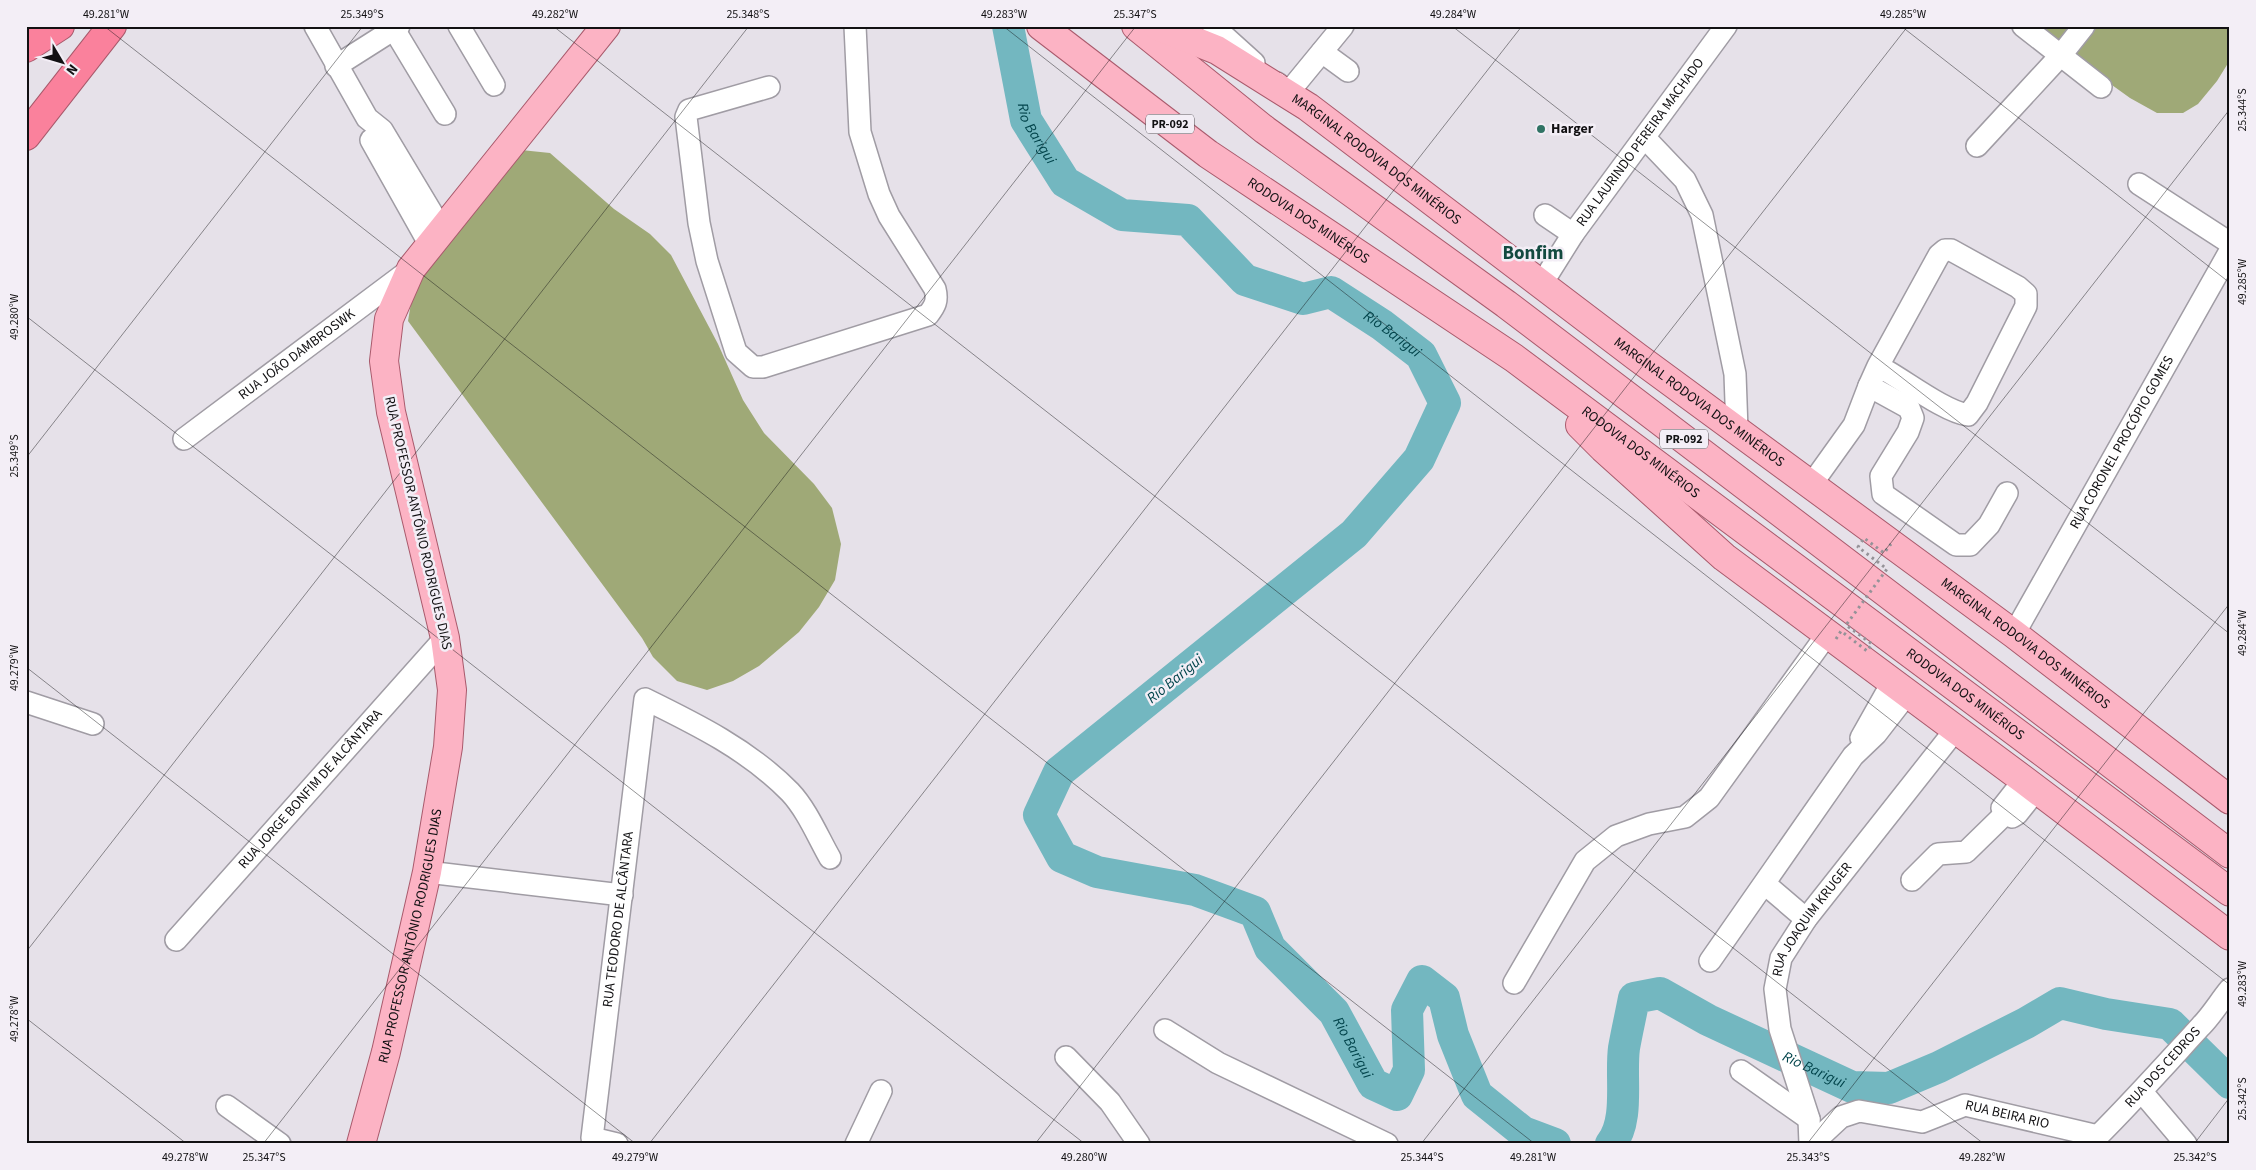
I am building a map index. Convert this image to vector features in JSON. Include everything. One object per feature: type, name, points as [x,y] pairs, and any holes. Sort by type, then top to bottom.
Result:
[{"type":"highway","points":[[26,48],[60,26]]},
{"type":"highway","points":[[26,136],[112,26]]},
{"type":"main road","name":"RUA PROFESSOR ANTÔNIO RODRIGUES DIAS","points":[[361,1144],[386,1052],[427,872],[448,747],[452,690],[446,638],[391,412],[384,361],[389,319],[411,269],[606,26]]},
{"type":"main road","name":"RODOVIA DOS MINÉRIOS","points":[[1041,26],[1208,154],[1514,358],[2230,892]]},
{"type":"main road","name":"PR-092","points":[[1136,26],[1265,130],[1506,304],[2230,854]]},
{"type":"main road","name":"MARGINAL RODOVIA DOS MINÉRIOS","points":[[1157,26],[1217,50],[1288,94],[1541,285],[2014,634],[2230,800]]},
{"type":"main road","points":[[1514,358],[1603,448],[1724,556],[1900,689],[2031,784],[2230,936]]},
{"type":"street","points":[[315,26],[367,118],[370,137],[436,238]]},
{"type":"street","points":[[459,26],[494,85]]},
{"type":"street","points":[[769,88],[689,110],[686,117],[699,223],[707,261],[736,352],[753,366],[762,367],[928,315],[935,306],[937,298],[935,289],[890,216],[879,194],[860,132],[855,26]]},
{"type":"street","points":[[1213,26],[1288,94],[1343,26]]},
{"type":"street","name":"RUA LAURINDO PEREIRA MACHADO","points":[[1541,285],[1573,234],[1726,26]]},
{"type":"street","points":[[2023,26],[2101,87]]},
{"type":"street","points":[[1977,146],[2061,55],[2084,26]]},
{"type":"street","points":[[336,66],[395,27],[446,114]]},
{"type":"street","points":[[1322,52],[1348,71]]},
{"type":"street","points":[[1645,138],[1685,180],[1702,215],[1735,374],[1737,430]]},
{"type":"street","points":[[2139,184],[2230,243]]},
{"type":"street","points":[[1545,215],[1573,234]]},
{"type":"street","points":[[1811,485],[1854,425],[1878,366],[1939,255],[1945,250],[1950,250],[2026,294],[2026,306],[1977,403],[1968,414],[1955,413],[1901,378],[1878,366]]},
{"type":"street","name":"RUA CORONEL PROCÓPIO GOMES","points":[[2014,634],[2230,251]]},
{"type":"street","name":"RUA JOÃO DAMBROSWK","points":[[184,439],[411,269]]},
{"type":"street","points":[[1869,386],[1910,408],[1913,418],[1908,432],[1882,476],[1883,494],[1956,545],[1970,545],[1989,525],[2007,493]]},
{"type":"street","points":[[1514,983],[1585,861],[1616,836],[1649,824],[1685,817],[1709,798],[1832,636]]},
{"type":"street","name":"RUA JORGE BONFIM DE ALCÂNTARA","points":[[176,940],[446,638]]},
{"type":"street","points":[[1710,961],[1853,756],[1866,726],[1900,689]]},
{"type":"street","name":"RUA TEODORO DE ALCÂNTARA","points":[[617,1144],[592,1138],[645,699],[714,733],[754,762],[791,793],[830,858]]},
{"type":"street","points":[[26,702],[93,724]]},
{"type":"street","name":"RUA JOAQUIM KRUGER","points":[[1811,1144],[1809,1119],[1780,1029],[1775,989],[1781,958],[1806,918],[1956,729]]},
{"type":"street","points":[[1912,880],[1938,854],[1966,852],[2006,813],[2002,808],[2031,784]]},
{"type":"street","points":[[427,872],[622,894]]},
{"type":"street","points":[[1765,884],[1806,918]]},
{"type":"street","name":"RUA DOS CEDROS","points":[[2096,1140],[2142,1092],[2174,1053],[2203,1024],[2230,989]]},
{"type":"street","points":[[1165,1030],[1218,1063],[1387,1144]]},
{"type":"street","points":[[1066,1057],[1110,1102],[1139,1144]]},
{"type":"street","points":[[1741,1071],[1809,1119]]},
{"type":"street","points":[[856,1144],[881,1091]]},
{"type":"street","points":[[2142,1092],[2186,1144]]},
{"type":"street","name":"RUA BEIRA RIO","points":[[1811,1144],[1841,1117],[1859,1112],[1922,1122],[1965,1105],[2096,1140]]},
{"type":"street","points":[[227,1106],[280,1144]]},
{"type":"path","points":[[1832,636],[1841,631],[1867,651],[1872,644],[1846,624],[1887,568],[1858,547],[1864,538],[1884,553],[1892,544]]},
{"type":"green space","points":[[2030,26],[2230,26],[2230,60],[2217,81],[2198,104],[2183,113],[2157,113],[2130,98]]},
{"type":"green space","points":[[521,150],[550,153],[614,209],[650,234],[671,255],[718,344],[743,400],[764,433],[814,484],[832,508],[841,544],[835,580],[819,607],[799,632],[759,666],[733,681],[707,690],[677,681],[653,657],[642,638],[408,321],[413,291],[425,264]]},
{"type":"waterway","name":"Rio Barigui","points":[[1008,26],[1026,120],[1065,182],[1122,215],[1188,220],[1245,280],[1303,299],[1331,292],[1382,325],[1421,355],[1445,403],[1419,459],[1354,534],[1059,772],[1039,815],[1062,857],[1097,872],[1195,890],[1255,912],[1270,948],[1334,1012],[1373,1084],[1397,1095],[1409,1070],[1407,1010],[1422,981],[1444,998],[1453,1035],[1477,1095],[1523,1132],[1555,1144]]},
{"type":"waterway","name":"Rio Barigui","points":[[1611,1144],[1617,1134],[1622,1111],[1624,1048],[1634,998],[1660,993],[1708,1020],[1852,1087],[1889,1088],[1939,1067],[2026,1023],[2060,1003],[2106,1014],[2170,1024],[2230,1083]]},
{"type":"place","name":"Harger","points":[[1541,129]]},
{"type":"district","name":"Bonfim","points":[[1533,253]]}]
